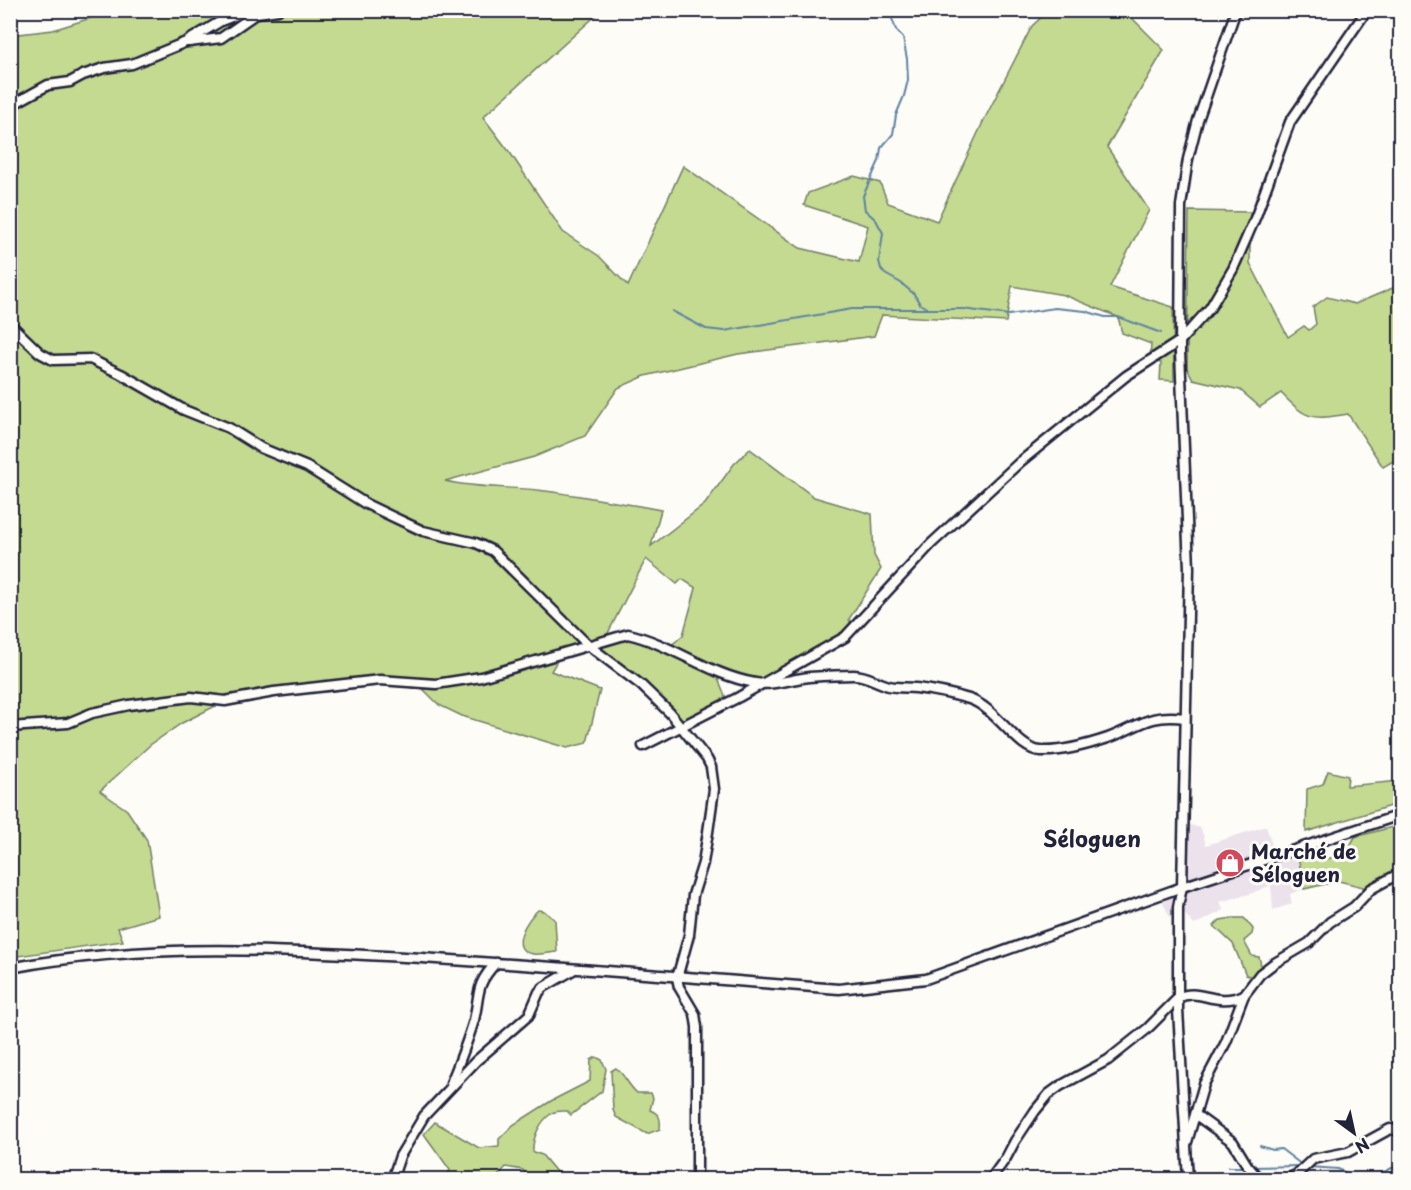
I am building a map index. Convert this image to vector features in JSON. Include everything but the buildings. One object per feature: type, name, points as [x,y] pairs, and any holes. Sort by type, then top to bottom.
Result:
[{"type":"street","points":[[10,106],[40,88],[69,82],[104,68],[132,64],[186,42],[221,21],[249,10]]},
{"type":"street","points":[[186,42],[221,38],[257,13],[278,10]]},
{"type":"street","points":[[1188,1179],[1178,998],[1178,907],[1182,887],[1189,568],[1180,341],[1181,206],[1188,159],[1198,120],[1236,10]]},
{"type":"street","points":[[643,746],[764,683],[845,637],[931,544],[1020,462],[1126,376],[1180,341],[1210,308],[1233,269],[1256,216],[1290,122],[1367,10]]},
{"type":"street","points":[[10,327],[13,327],[40,353],[53,360],[90,359],[184,410],[229,428],[261,448],[306,467],[366,504],[391,516],[423,531],[476,543],[493,551],[588,645],[641,685],[682,727],[707,759],[711,767],[714,789],[703,863],[693,895],[689,935],[676,978],[695,1014],[697,1027],[697,1179]]},
{"type":"street","points":[[10,727],[68,723],[92,713],[129,705],[191,697],[225,701],[294,689],[380,680],[436,684],[481,677],[628,634],[646,638],[707,667],[756,683],[856,675],[874,679],[888,686],[954,694],[982,704],[1030,748],[1039,751],[1062,750],[1108,738],[1147,719],[1166,716],[1185,718]]},
{"type":"street","points":[[10,968],[130,953],[227,949],[496,963],[839,989],[926,979],[1182,887],[1401,815]]},
{"type":"street","points":[[1185,1146],[1204,1084],[1226,1042],[1244,996],[1260,974],[1309,943],[1330,922],[1354,907],[1371,889],[1401,873]]},
{"type":"street","points":[[448,1089],[474,1018],[478,991],[482,981],[496,963]]},
{"type":"street","points":[[392,1179],[400,1156],[424,1116],[476,1061],[529,1015],[539,992],[544,987],[574,970]]},
{"type":"street","points":[[990,1179],[1006,1158],[1028,1121],[1049,1094],[1108,1060],[1147,1029],[1178,998],[1184,994],[1222,999],[1244,996]]},
{"type":"street","points":[[1196,1114],[1233,1142],[1258,1178],[1271,1179]]},
{"type":"street","points":[[1285,1179],[1296,1175],[1313,1160],[1348,1152],[1390,1128],[1401,1131]]},
{"type":"shaded area","points":[[1183,823],[1201,828],[1206,845],[1266,826],[1277,861],[1298,856],[1304,889],[1290,894],[1292,904],[1273,910],[1271,885],[1250,894],[1220,902],[1224,910],[1194,925],[1182,911],[1170,917],[1163,903],[1182,887]]},
{"type":"green space","points":[[116,10],[601,11],[483,117],[511,154],[563,232],[599,256],[628,286],[683,166],[800,248],[859,262],[868,226],[804,205],[808,193],[854,176],[880,183],[888,203],[937,221],[983,122],[1032,26],[1048,11],[1125,11],[1164,50],[1107,147],[1149,210],[1110,287],[1173,307],[1174,381],[1160,380],[1161,363],[1150,361],[1151,344],[1122,333],[1118,317],[1064,295],[1012,286],[1006,322],[882,315],[874,336],[738,354],[645,376],[618,388],[585,436],[534,457],[445,481],[553,492],[661,510],[651,546],[705,504],[734,464],[750,449],[814,497],[872,514],[874,555],[881,569],[849,619],[853,628],[764,683],[715,671],[728,703],[682,727],[670,713],[588,645],[561,654],[551,671],[600,690],[587,743],[567,748],[462,716],[439,705],[417,683],[380,680],[225,701],[182,723],[150,745],[100,791],[127,810],[147,840],[159,916],[118,928],[123,941],[11,957],[11,35],[53,30]],"holes":[[[646,559],[677,584],[682,579],[696,588],[683,635],[668,648],[628,634],[605,639]]]},
{"type":"green space","points":[[1189,211],[1250,212],[1250,263],[1288,337],[1304,326],[1309,330],[1316,324],[1313,307],[1327,297],[1355,304],[1400,285],[1400,457],[1383,467],[1348,414],[1326,417],[1310,416],[1297,409],[1281,393],[1260,407],[1240,390],[1193,379],[1187,368]]},
{"type":"green space","points":[[1328,771],[1348,776],[1347,786],[1400,781],[1400,803],[1306,832],[1307,789],[1323,784]]},
{"type":"green space","points":[[1400,825],[1400,873],[1371,889],[1339,881],[1304,889],[1298,856],[1319,850],[1323,860],[1345,854],[1355,837]]},
{"type":"green space","points":[[538,910],[544,911],[555,920],[557,952],[533,954],[525,952],[521,947],[520,941],[525,927]]},
{"type":"green space","points":[[1244,918],[1253,929],[1252,934],[1244,941],[1252,956],[1259,957],[1261,962],[1257,978],[1246,975],[1233,944],[1214,926],[1220,920]]},
{"type":"green space","points":[[596,1057],[602,1060],[606,1069],[602,1091],[571,1115],[567,1111],[552,1113],[540,1125],[535,1136],[533,1152],[542,1155],[557,1173],[550,1179],[528,1179],[523,1170],[506,1167],[495,1179],[445,1179],[450,1170],[424,1134],[435,1122],[479,1148],[499,1146],[499,1139],[513,1125],[551,1101],[590,1081],[591,1060]]},
{"type":"green space","points":[[616,1068],[637,1093],[651,1093],[653,1098],[650,1110],[659,1117],[660,1129],[647,1134],[616,1117],[613,1110],[611,1071]]},
{"type":"waterway","points":[[889,10],[896,30],[903,38],[908,80],[896,115],[893,134],[881,148],[879,161],[863,196],[865,210],[876,220],[883,233],[879,261],[881,269],[914,294],[920,304],[927,308]]},
{"type":"waterway","points":[[672,311],[706,329],[724,331],[852,309],[962,309],[1009,315],[1055,308],[1085,311],[1105,317],[1118,317],[1161,333]]},
{"type":"waterway","points":[[1260,1146],[1273,1150],[1281,1149],[1302,1165]]},
{"type":"waterway","points":[[1252,1167],[1300,1166]]},
{"type":"waterway","points":[[1228,1167],[1246,1167]]},
{"type":"waterway","points":[[1309,1167],[1338,1169],[1361,1180]]},
{"type":"waterway","points":[[1368,1180],[1392,1168],[1400,1167]]},
{"type":"place","name":"Marché de Séloguen","points":[[1230,863]]},
{"type":"district","name":"Séloguen","points":[[1092,839]]}]
